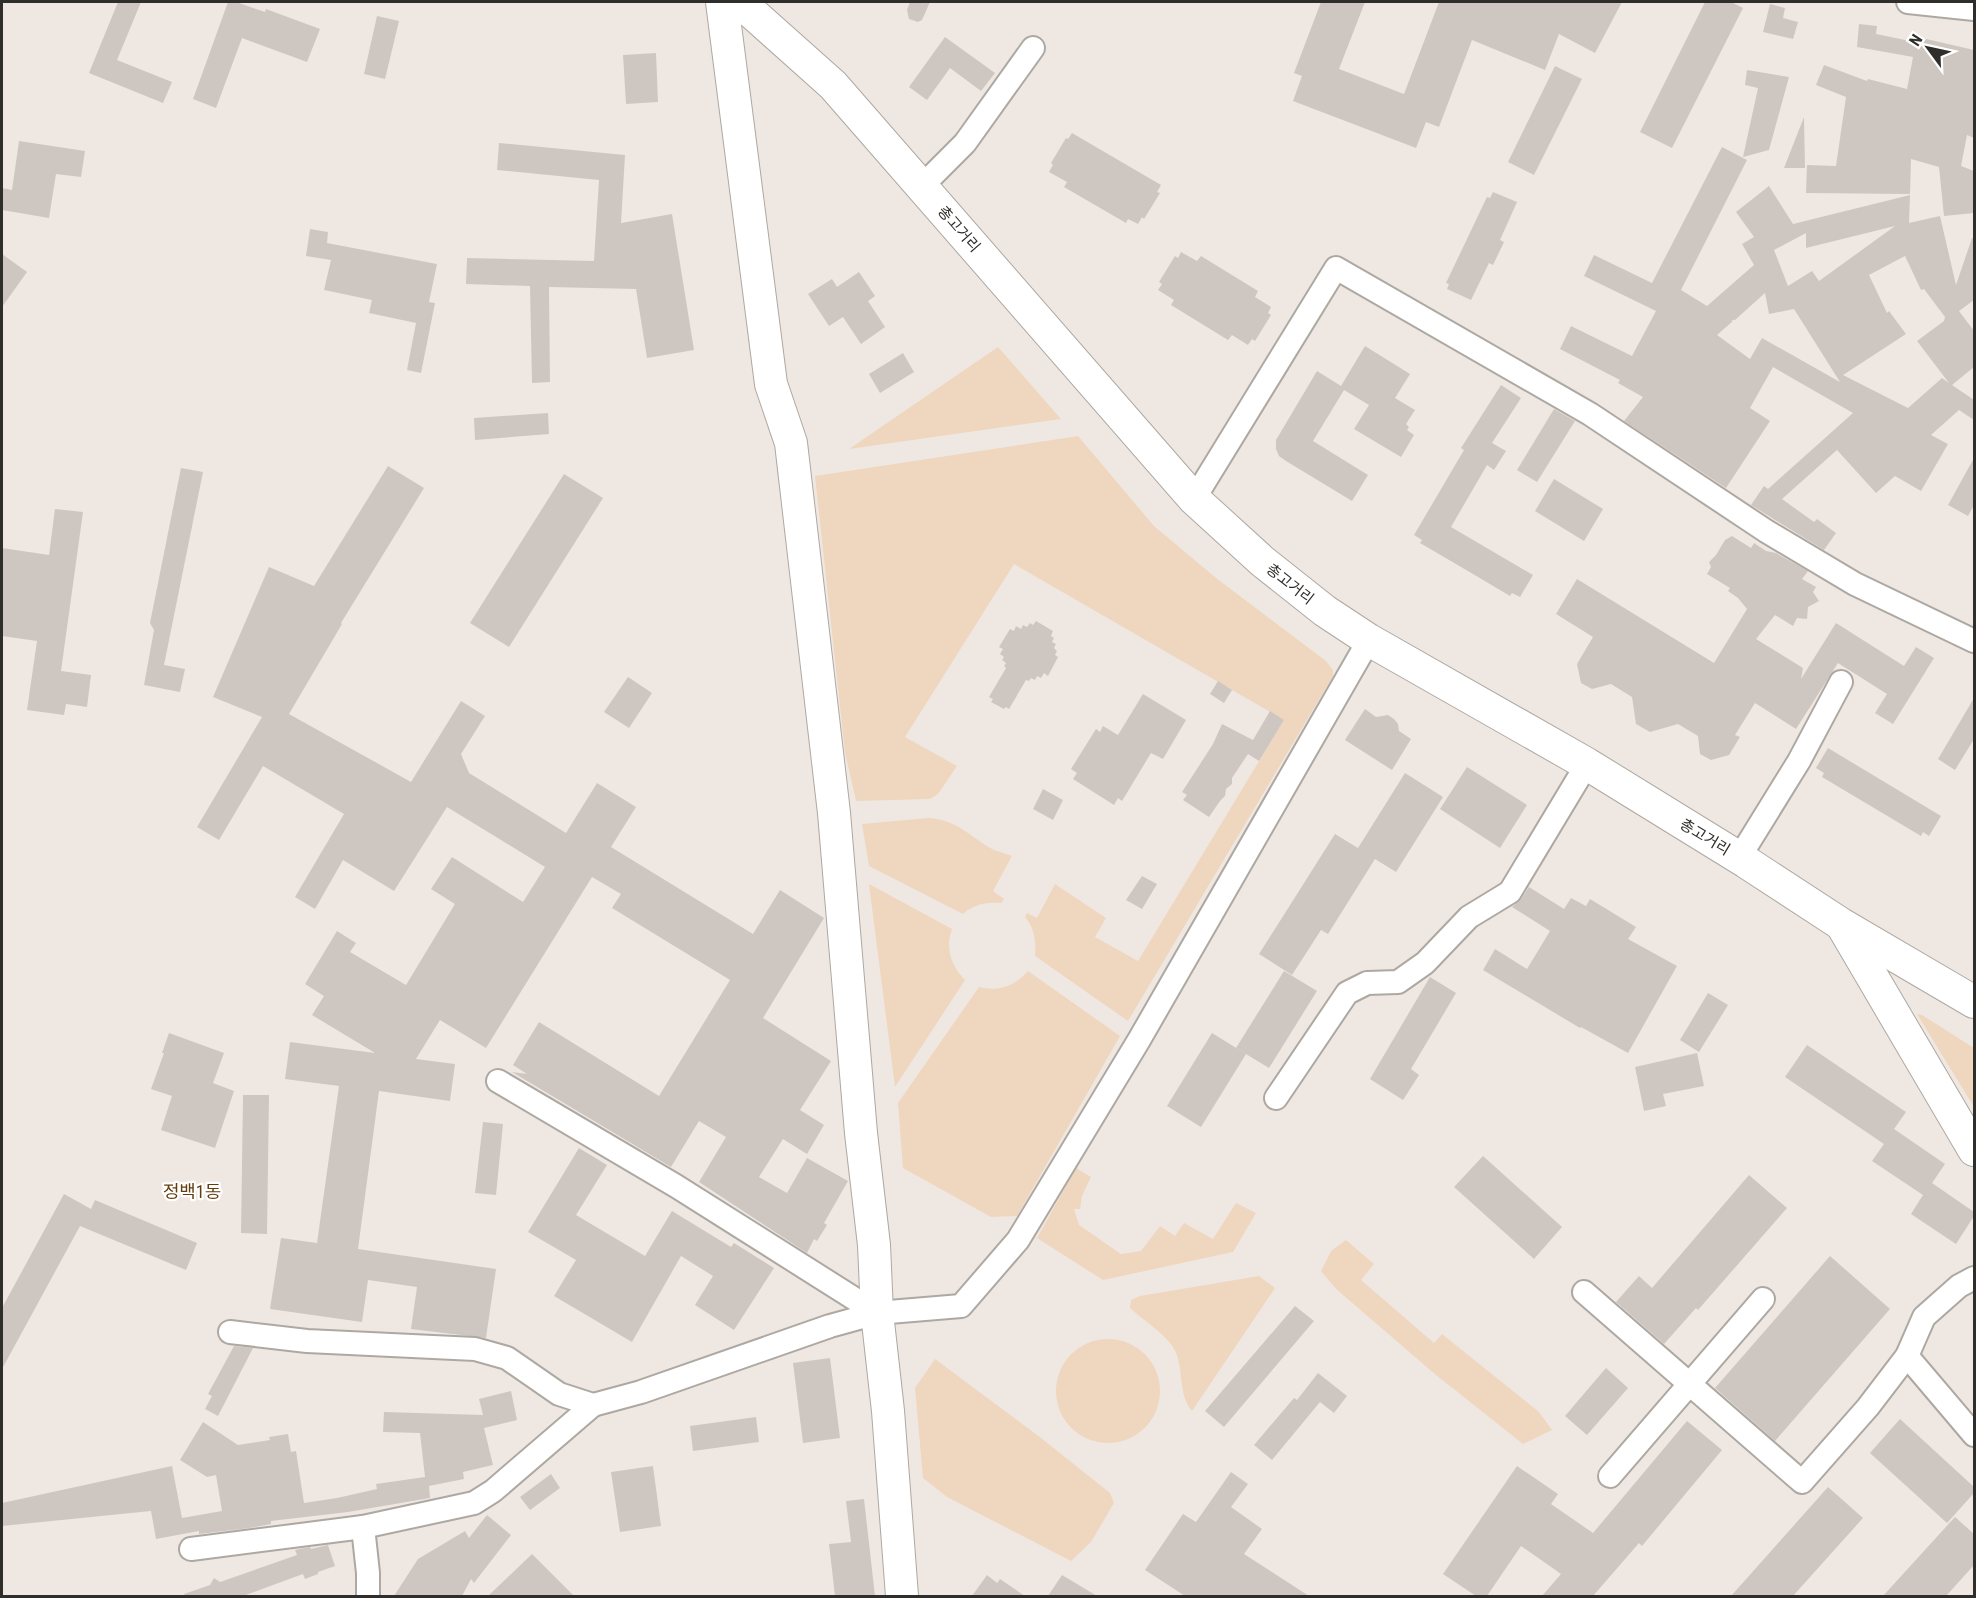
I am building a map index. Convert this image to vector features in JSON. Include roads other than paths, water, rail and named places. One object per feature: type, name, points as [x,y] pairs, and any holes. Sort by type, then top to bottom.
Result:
[{"type":"main road","points":[[722,2],[771,384],[791,443],[837,847],[861,1133],[874,1245],[877,1313],[888,1412],[902,1596]]},
{"type":"main road","name":"총고거리","points":[[740,2],[833,85],[1194,499],[1262,561],[1325,611],[1369,640],[1587,764],[1841,924],[1974,1002]]},
{"type":"main road","points":[[1841,924],[1974,1150]]},
{"type":"street","points":[[1908,2],[1974,9]]},
{"type":"street","points":[[922,186],[965,143],[1033,48]]},
{"type":"street","points":[[1194,499],[1336,268],[1590,414],[1766,531],[1855,584],[1974,641]]},
{"type":"street","points":[[191,1549],[363,1527],[474,1503],[493,1491],[593,1406],[830,1326],[877,1313],[961,1306],[1017,1240],[1139,1040],[1369,640]]},
{"type":"street","points":[[1739,858],[1798,761],[1841,682]]},
{"type":"street","points":[[1276,1098],[1347,993],[1367,983],[1398,982],[1425,963],[1468,917],[1510,892],[1587,764]]},
{"type":"street","points":[[498,1081],[676,1186],[877,1313]]},
{"type":"street","points":[[1584,1292],[1802,1482],[1868,1407],[1907,1356],[1924,1317],[1959,1286],[1974,1278]]},
{"type":"street","points":[[1611,1476],[1762,1299]]},
{"type":"street","points":[[230,1332],[307,1341],[475,1349],[507,1358],[559,1394],[593,1406]]},
{"type":"street","points":[[1907,1356],[1974,1435]]},
{"type":"street","points":[[363,1527],[368,1596]]},
{"type":"district","name":"정백1동","points":[[192,1191]]}]
